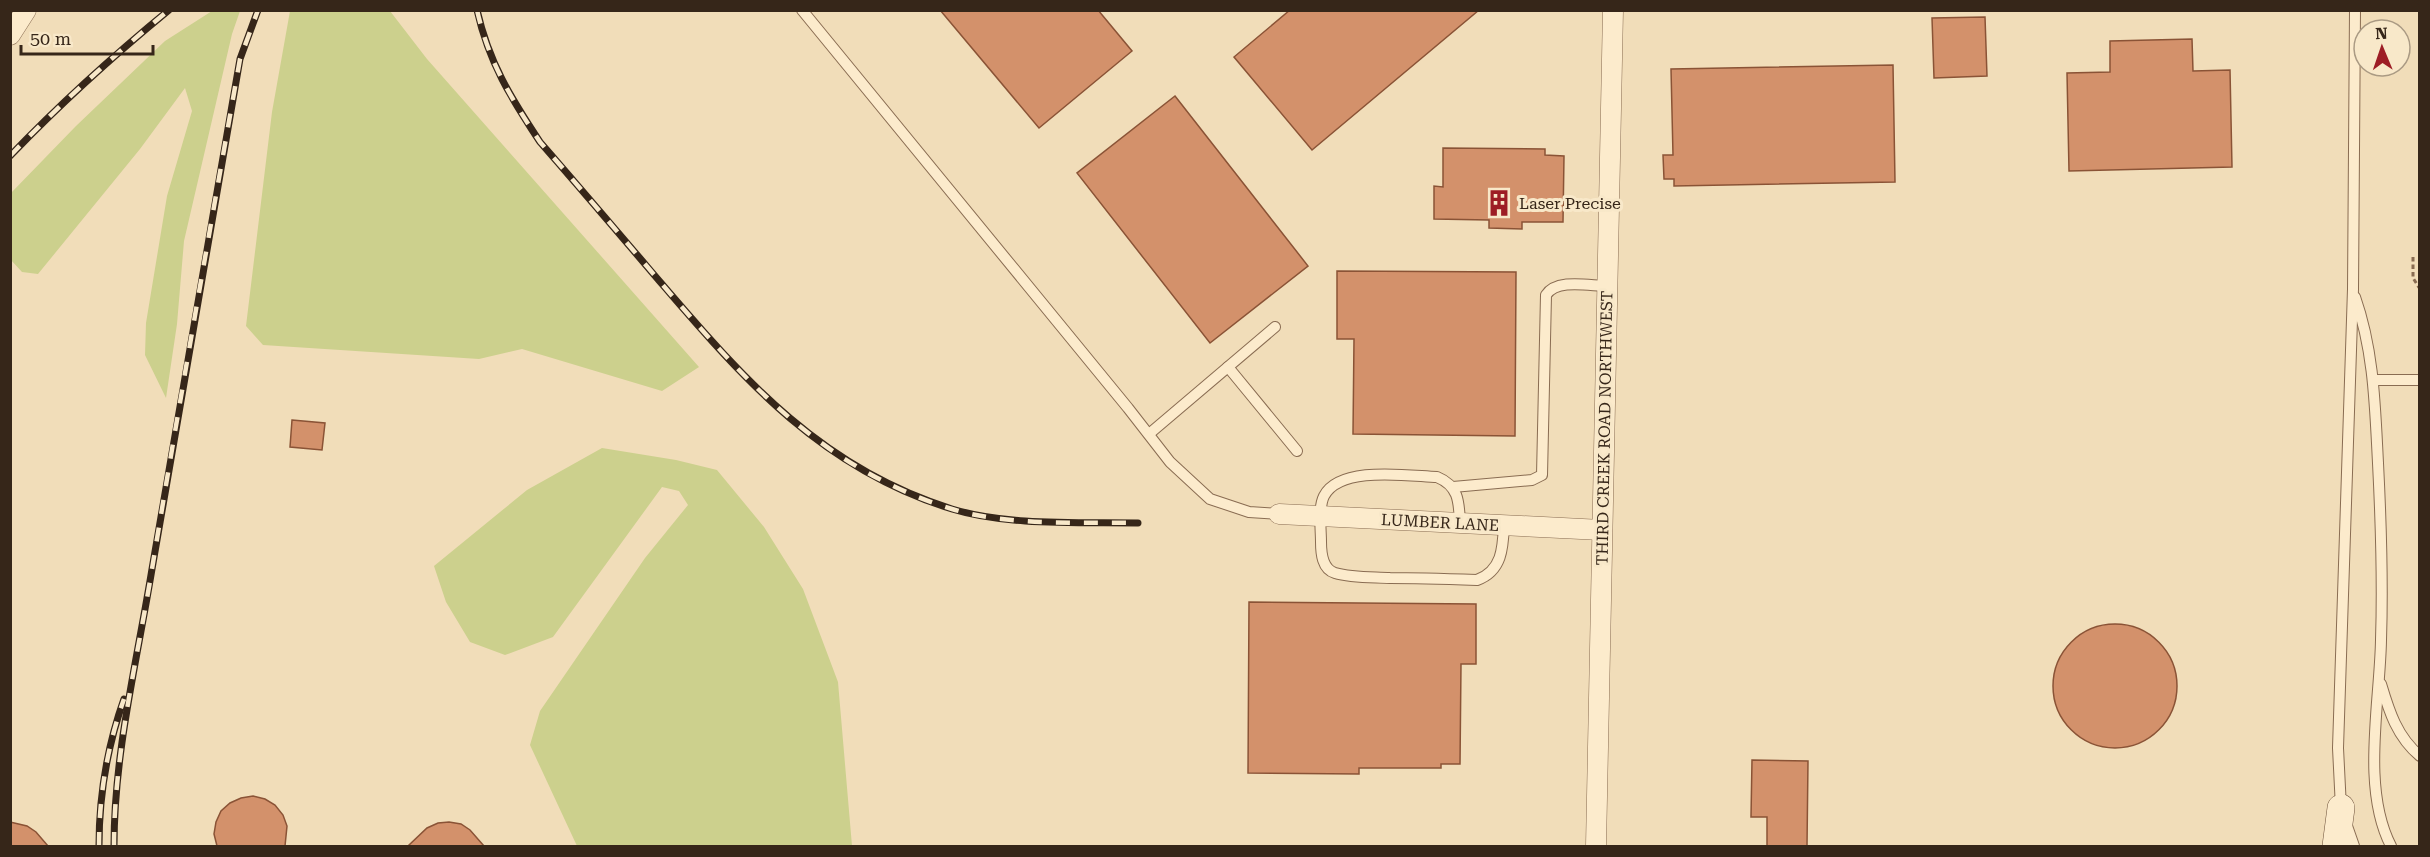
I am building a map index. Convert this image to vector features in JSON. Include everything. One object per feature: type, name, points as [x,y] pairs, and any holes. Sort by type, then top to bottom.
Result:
[{"type":"main road","points":[[2336,846],[2341,808]]},
{"type":"street","points":[[10,35],[26,10]]},
{"type":"street","name":"THIRD CREEK ROAD NORTHWEST","points":[[1596,846],[1613,10]]},
{"type":"street","name":"LUMBER LANE","points":[[1279,514],[1602,530]]},
{"type":"lane","points":[[802,10],[1170,462],[1210,499],[1249,512],[1279,514]]},
{"type":"lane","points":[[2354,846],[2341,808],[2338,748],[2353,290],[2355,10]]},
{"type":"lane","points":[[1453,487],[1532,480],[1542,476],[1546,295],[1550,290],[1563,285],[1607,286]]},
{"type":"lane","points":[[2353,290],[2362,317],[2374,380],[2380,518],[2381,640],[2376,706],[2375,788],[2391,846]]},
{"type":"lane","points":[[1149,434],[1275,327]]},
{"type":"lane","points":[[1228,367],[1298,451]]},
{"type":"lane","points":[[2374,380],[2420,380]]},
{"type":"lane","points":[[1460,523],[1459,501],[1453,487],[1437,477],[1371,474],[1355,477],[1332,488],[1324,496],[1321,516],[1322,557],[1326,567],[1333,573],[1370,577],[1477,580],[1492,572],[1500,558],[1504,525]]},
{"type":"lane","points":[[2379,677],[2391,716],[2402,738],[2420,756]]},
{"type":"path","points":[[2413,257],[2414,278],[2420,290]]},
{"type":"green space","points":[[212,11],[240,11],[232,34],[184,241],[177,324],[166,398],[145,355],[146,323],[167,196],[192,111],[185,88],[140,149],[38,274],[22,272],[11,260],[11,193],[76,126],[165,41]]},
{"type":"green space","points":[[290,11],[390,11],[427,59],[699,367],[662,391],[522,349],[479,359],[263,345],[246,326],[272,112]]},
{"type":"green space","points":[[602,448],[676,460],[717,470],[764,527],[803,589],[838,682],[852,846],[577,846],[530,745],[540,711],[645,558],[688,505],[679,491],[662,487],[553,637],[505,655],[470,642],[446,602],[434,566],[527,490]]},
{"type":"building","points":[[940,10],[1098,10],[1132,51],[1039,128]]},
{"type":"building","points":[[1290,10],[1479,10],[1312,150],[1234,57]]},
{"type":"building","points":[[1985,17],[1987,76],[1934,78],[1932,18]]},
{"type":"building","points":[[2192,39],[2193,71],[2230,70],[2232,167],[2069,171],[2067,73],[2110,72],[2110,41]]},
{"type":"building","points":[[1893,65],[1895,182],[1674,186],[1674,179],[1664,179],[1663,155],[1673,155],[1671,69]]},
{"type":"building","points":[[1175,96],[1308,266],[1210,343],[1077,173]]},
{"type":"building","name":"Laser Precise","points":[[1443,148],[1545,149],[1545,155],[1564,156],[1563,222],[1522,222],[1522,229],[1489,228],[1489,220],[1434,219],[1434,186],[1443,187]]},
{"type":"building","points":[[1337,271],[1516,272],[1515,436],[1353,434],[1354,339],[1337,339]]},
{"type":"building","points":[[292,420],[325,423],[322,450],[290,447]]},
{"type":"building","points":[[1249,602],[1476,604],[1476,664],[1461,664],[1460,764],[1441,764],[1441,768],[1359,768],[1359,774],[1248,773]]},
{"type":"building","points":[[2115,624],[2139,629],[2150,634],[2159,642],[2167,651],[2172,662],[2177,686],[2172,710],[2167,721],[2159,730],[2150,738],[2139,743],[2115,748],[2091,743],[2080,738],[2071,730],[2063,721],[2058,710],[2053,686],[2058,662],[2063,651],[2071,642],[2080,634],[2091,629]]},
{"type":"building","points":[[1752,760],[1808,761],[1807,846],[1767,846],[1767,817],[1751,817]]},
{"type":"building","points":[[253,796],[275,805],[283,815],[287,826],[285,846],[217,846],[214,834],[221,811],[230,803]]},
{"type":"building","points":[[10,822],[27,826],[36,832],[48,846],[10,846]]},
{"type":"building","points":[[438,823],[461,824],[470,830],[484,846],[408,846],[427,828]]},
{"type":"railway","points":[[10,156],[87,81],[169,10]]},
{"type":"railway","points":[[114,846],[118,776],[127,707],[240,59],[258,10]]},
{"type":"railway","points":[[477,10],[488,47],[502,79],[540,142],[725,355],[790,418],[826,446],[864,471],[906,492],[952,509],[1020,521],[1138,523]]},
{"type":"railway","points":[[99,846],[105,772],[124,699]]},
{"type":"place","name":"Laser Precise","points":[[1499,203]]}]
